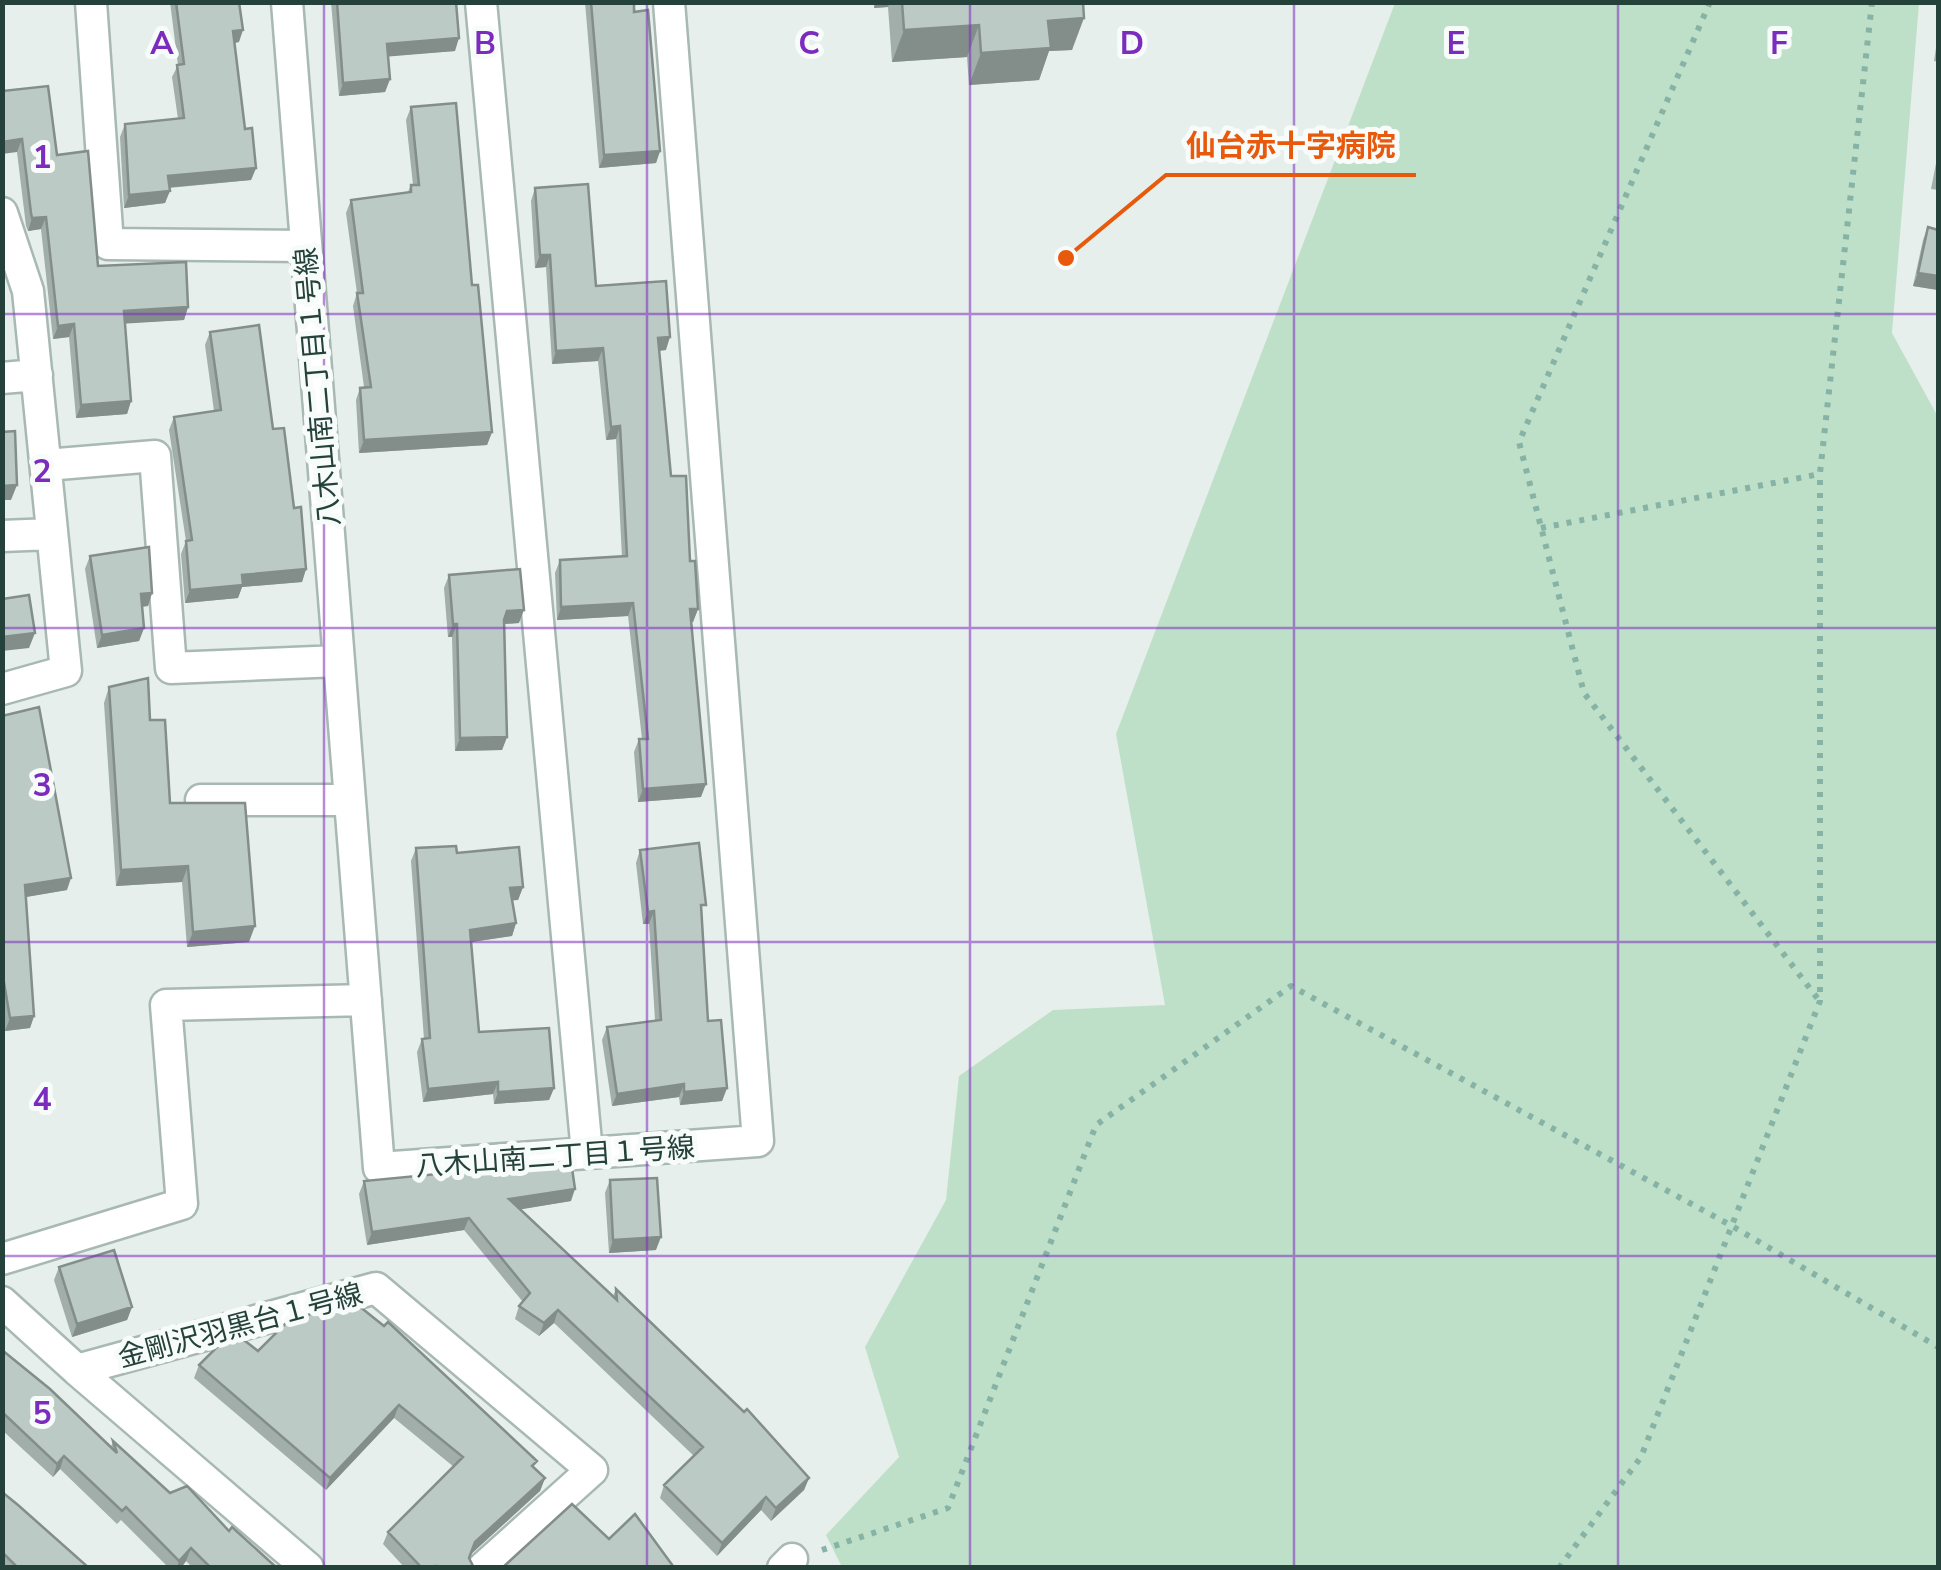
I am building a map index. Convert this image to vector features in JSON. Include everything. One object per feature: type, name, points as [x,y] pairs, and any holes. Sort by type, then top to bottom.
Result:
[{"type":"street","points":[[92,2],[108,244],[306,246]]},
{"type":"street","name":"八木山南二丁目１号線","points":[[287,2],[379,1168],[758,1141],[668,2]]},
{"type":"street","points":[[480,2],[586,1153]]},
{"type":"street","points":[[2,213],[28,291],[66,672],[2,689]]},
{"type":"street","points":[[2,378],[37,375]]},
{"type":"street","points":[[46,466],[155,456],[170,668],[339,661]]},
{"type":"street","points":[[2,536],[52,534]]},
{"type":"street","points":[[201,800],[350,800]]},
{"type":"street","points":[[2,1259],[182,1204],[166,1005],[366,1000]]},
{"type":"street","name":"金剛沢羽黒台１号線","points":[[78,1370],[376,1288],[592,1470],[483,1568]]},
{"type":"street","points":[[2,1302],[308,1568]]},
{"type":"path","points":[[1710,2],[1519,442],[1584,693],[1820,1002]]},
{"type":"path","points":[[1559,1568],[1642,1457],[1820,1002],[1820,474],[1872,2]]},
{"type":"path","points":[[1541,528],[1820,474]]},
{"type":"path","points":[[788,1564],[948,1508],[1096,1124],[1292,986],[1732,1226],[1938,1347]]},
{"type":"green space","points":[[1395,3],[1919,3],[1892,333],[1938,417],[1938,1567],[842,1567],[826,1535],[899,1457],[865,1347],[946,1200],[959,1076],[1053,1010],[1165,1005],[1116,734]]},
{"type":"building","points":[[176,2],[239,2],[243,30],[233,31],[245,129],[252,128],[256,168],[168,176],[170,191],[129,195],[125,124],[184,118],[177,65],[184,64]]},
{"type":"building","points":[[337,2],[456,2],[459,38],[387,44],[390,79],[343,83]]},
{"type":"building","points":[[591,2],[634,2],[634,12],[648,10],[660,151],[604,155]]},
{"type":"building","points":[[902,2],[1083,2],[1084,18],[1048,21],[1051,48],[981,53],[979,25],[904,30]]},
{"type":"building","points":[[48,86],[57,155],[88,151],[98,266],[186,262],[188,307],[124,311],[131,401],[81,405],[74,324],[58,326],[46,217],[32,218],[22,139],[2,142],[2,91]]},
{"type":"building","points":[[456,103],[472,285],[478,285],[492,432],[364,440],[360,388],[371,387],[357,293],[363,293],[351,200],[411,192],[411,185],[419,185],[411,107]]},
{"type":"building","points":[[588,184],[596,286],[666,281],[670,337],[658,338],[671,476],[686,476],[690,561],[695,561],[698,609],[690,609],[706,784],[643,789],[639,739],[648,739],[633,603],[561,607],[560,560],[627,556],[620,426],[611,427],[603,348],[556,351],[550,255],[540,255],[535,188]]},
{"type":"building","points":[[1928,227],[1938,230],[1938,276],[1918,273]]},
{"type":"building","points":[[259,325],[273,429],[284,428],[294,508],[301,507],[306,569],[242,575],[243,585],[190,590],[186,541],[192,540],[174,417],[221,410],[210,332]]},
{"type":"building","points":[[15,431],[17,485],[2,486],[2,432]]},
{"type":"building","points":[[149,547],[152,593],[141,594],[144,628],[102,635],[90,556]]},
{"type":"building","points":[[520,569],[524,610],[507,611],[504,620],[507,737],[460,738],[457,624],[453,624],[449,575]]},
{"type":"building","points":[[29,595],[35,633],[2,637],[2,599]]},
{"type":"building","points":[[148,678],[150,720],[165,720],[170,803],[245,803],[255,926],[193,932],[188,866],[121,870],[109,687]]},
{"type":"building","points":[[39,707],[71,878],[25,885],[34,1016],[10,1018],[2,971],[2,716]]},
{"type":"building","points":[[699,843],[706,905],[701,905],[708,1021],[721,1020],[727,1088],[684,1092],[684,1084],[617,1094],[607,1027],[661,1020],[654,911],[648,912],[640,850]]},
{"type":"building","points":[[456,846],[457,853],[519,847],[523,887],[510,888],[516,923],[470,930],[479,1032],[549,1028],[554,1088],[498,1092],[498,1082],[428,1089],[422,1039],[430,1038],[416,848]]},
{"type":"building","points":[[571,1161],[575,1189],[509,1199],[617,1300],[616,1289],[744,1412],[747,1409],[809,1478],[776,1508],[766,1497],[722,1543],[664,1485],[703,1447],[558,1310],[544,1323],[519,1306],[530,1293],[469,1218],[372,1232],[364,1181]]},
{"type":"building","points":[[657,1178],[661,1237],[613,1240],[610,1180]]},
{"type":"building","points":[[114,1250],[132,1307],[77,1324],[59,1267]]},
{"type":"building","points":[[354,1302],[384,1326],[388,1322],[537,1461],[532,1466],[545,1478],[475,1542],[469,1558],[474,1568],[422,1568],[388,1532],[463,1457],[399,1405],[330,1478],[199,1365],[227,1337],[236,1334],[258,1351],[289,1320]]},
{"type":"building","points":[[2,1350],[117,1453],[113,1441],[170,1493],[187,1486],[229,1531],[232,1527],[277,1568],[211,1568],[191,1548],[179,1561],[126,1507],[122,1511],[64,1456],[57,1464],[2,1412]]},
{"type":"building","points":[[2,1492],[89,1568],[18,1568],[2,1552]]},
{"type":"building","points":[[572,1504],[609,1539],[635,1514],[673,1566],[502,1568]]},
{"type":"place","name":"仙台赤十字病院","points":[[1066,258]]}]
